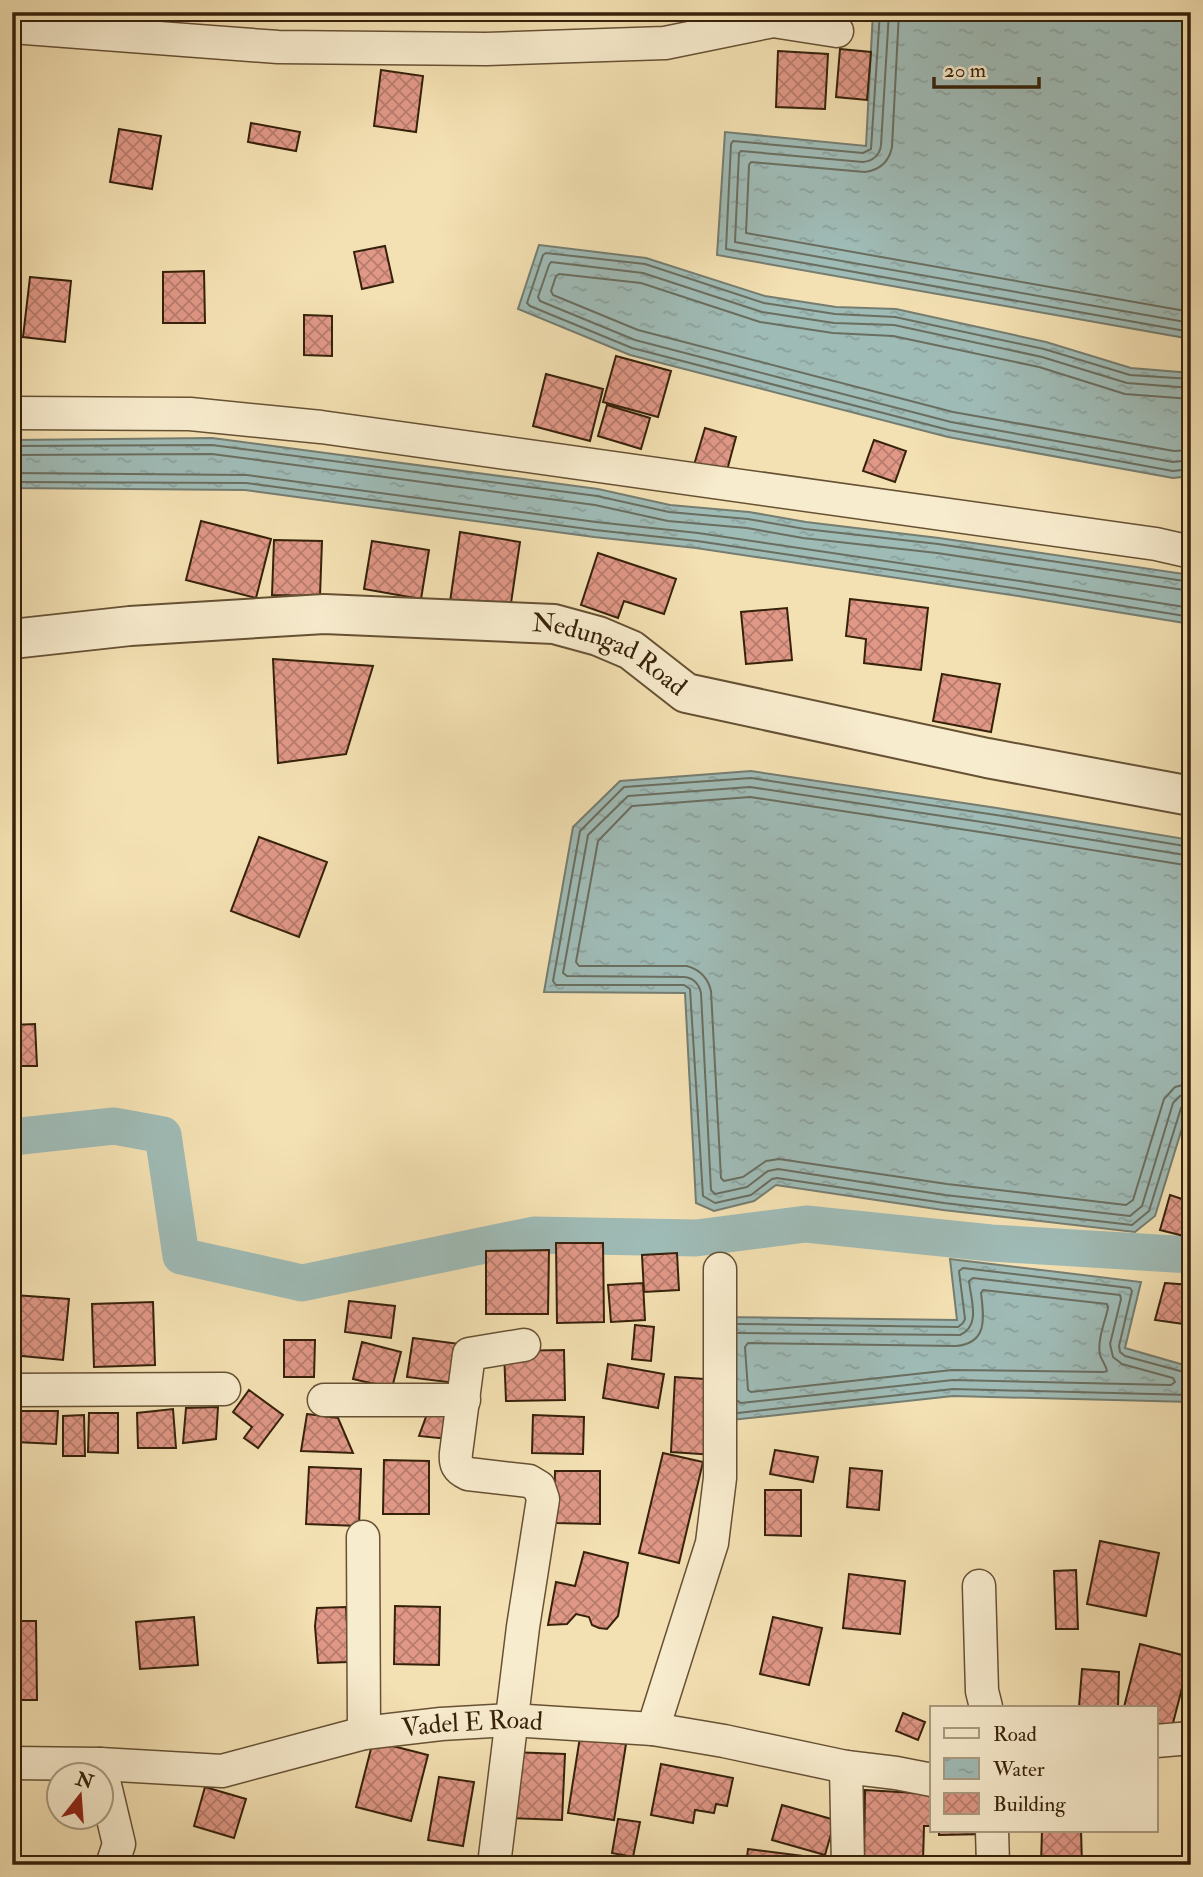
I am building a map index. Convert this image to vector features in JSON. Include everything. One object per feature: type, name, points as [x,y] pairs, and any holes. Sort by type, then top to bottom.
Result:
[{"type":"street","points":[[12,27],[278,47],[486,49],[666,43],[773,21],[837,31]]},
{"type":"street","points":[[12,413],[190,414],[321,427],[1156,544],[1191,552]]},
{"type":"street","name":"Nedungad Road","points":[[12,639],[130,626],[324,614],[554,624],[598,636],[631,650],[686,693],[987,758],[1191,796]]},
{"type":"street","points":[[653,1729],[712,1543],[720,1478],[720,1269]]},
{"type":"street","points":[[494,1865],[511,1720],[543,1499],[539,1487],[529,1480],[468,1474],[460,1470],[455,1462],[469,1354],[524,1345]]},
{"type":"street","points":[[12,1390],[224,1389]]},
{"type":"street","points":[[324,1400],[464,1399]]},
{"type":"street","points":[[363,1537],[364,1733]]},
{"type":"street","points":[[979,1586],[982,1691],[986,1706]]},
{"type":"street","name":"Vadel E Road","points":[[116,1765],[222,1771],[364,1733],[441,1724],[511,1720],[653,1729],[846,1767],[930,1780]]},
{"type":"street","points":[[1158,1741],[1191,1738]]},
{"type":"street","name":"Vadel E Road","points":[[12,1763],[46,1763]]},
{"type":"street","points":[[846,1767],[848,1865]]},
{"type":"street","points":[[112,1865],[119,1844],[116,1831]]},
{"type":"street","points":[[992,1832],[993,1865]]},
{"type":"water","points":[[873,12],[1191,12],[1191,339],[717,255],[725,132],[866,146]]},
{"type":"water","points":[[539,245],[646,258],[765,296],[836,307],[896,309],[1046,342],[1131,368],[1191,373],[1191,476],[1173,478],[948,437],[630,355],[518,309]]},
{"type":"water","points":[[212,438],[598,489],[670,505],[749,512],[1191,575],[1191,624],[696,548],[594,537],[245,490],[12,488],[12,440]]},
{"type":"water","points":[[751,771],[1191,840],[1191,1099],[1155,1216],[1135,1232],[943,1210],[776,1185],[754,1201],[714,1211],[696,1203],[685,993],[544,992],[573,827],[620,781]]},
{"type":"water","points":[[950,1259],[1141,1282],[1125,1348],[1191,1367],[1191,1402],[953,1396],[722,1421],[718,1317],[957,1320]]},
{"type":"building","points":[[840,49],[871,52],[867,100],[836,97]]},
{"type":"building","points":[[778,51],[828,54],[825,109],[776,107]]},
{"type":"building","points":[[381,70],[423,76],[416,132],[374,126]]},
{"type":"building","points":[[251,123],[300,132],[296,151],[248,142]]},
{"type":"building","points":[[119,129],[161,136],[152,189],[110,182]]},
{"type":"building","points":[[385,246],[393,282],[362,289],[354,252]]},
{"type":"building","points":[[204,271],[205,323],[163,323],[163,272]]},
{"type":"building","points":[[30,277],[71,281],[65,342],[23,337]]},
{"type":"building","points":[[304,315],[332,316],[332,356],[304,355]]},
{"type":"building","points":[[616,356],[671,371],[658,417],[603,402]]},
{"type":"building","points":[[546,374],[603,389],[590,441],[533,426]]},
{"type":"building","points":[[607,405],[650,418],[641,449],[598,436]]},
{"type":"building","points":[[705,428],[736,437],[726,474],[694,465]]},
{"type":"building","points":[[874,440],[906,451],[895,482],[863,471]]},
{"type":"building","points":[[201,521],[271,539],[256,598],[186,580]]},
{"type":"building","points":[[460,532],[520,542],[510,610],[450,602]]},
{"type":"building","points":[[274,540],[322,541],[320,596],[272,595]]},
{"type":"building","points":[[372,541],[429,550],[421,599],[364,589]]},
{"type":"building","points":[[598,553],[676,579],[664,614],[624,601],[618,618],[581,605]]},
{"type":"building","points":[[850,599],[928,608],[921,670],[864,663],[866,639],[846,636]]},
{"type":"building","points":[[787,608],[792,660],[746,664],[741,612]]},
{"type":"building","points":[[273,659],[373,666],[346,754],[278,763]]},
{"type":"building","points":[[942,674],[1000,684],[991,732],[933,721]]},
{"type":"building","points":[[259,837],[327,862],[299,937],[231,911]]},
{"type":"building","points":[[35,1024],[37,1066],[12,1066],[12,1025]]},
{"type":"building","points":[[1170,1195],[1191,1202],[1191,1216],[1184,1236],[1160,1230]]},
{"type":"building","points":[[556,1243],[603,1243],[604,1322],[557,1323]]},
{"type":"building","points":[[549,1250],[548,1314],[486,1314],[486,1251]]},
{"type":"building","points":[[677,1253],[679,1290],[644,1292],[642,1255]]},
{"type":"building","points":[[643,1283],[645,1320],[611,1322],[608,1285]]},
{"type":"building","points":[[1165,1283],[1191,1285],[1191,1325],[1155,1320]]},
{"type":"building","points":[[14,1295],[69,1299],[63,1360],[12,1355]]},
{"type":"building","points":[[349,1301],[395,1306],[391,1338],[345,1332]]},
{"type":"building","points":[[153,1302],[155,1365],[94,1367],[92,1304]]},
{"type":"building","points":[[635,1325],[654,1327],[651,1361],[632,1359]]},
{"type":"building","points":[[413,1338],[460,1344],[455,1383],[407,1377]]},
{"type":"building","points":[[284,1340],[315,1340],[314,1377],[284,1377]]},
{"type":"building","points":[[362,1342],[401,1352],[392,1388],[353,1379]]},
{"type":"building","points":[[564,1350],[565,1400],[506,1401],[504,1351]]},
{"type":"building","points":[[608,1364],[664,1374],[658,1408],[603,1398]]},
{"type":"building","points":[[675,1377],[719,1380],[715,1455],[671,1452]]},
{"type":"building","points":[[249,1390],[283,1415],[258,1448],[244,1438],[252,1427],[233,1412]]},
{"type":"building","points":[[430,1406],[457,1411],[448,1439],[419,1436]]},
{"type":"building","points":[[218,1407],[216,1439],[183,1443],[186,1408]]},
{"type":"building","points":[[173,1409],[176,1448],[138,1448],[137,1413]]},
{"type":"building","points":[[18,1411],[58,1411],[56,1444],[16,1442]]},
{"type":"building","points":[[89,1413],[118,1413],[118,1453],[88,1452]]},
{"type":"building","points":[[307,1414],[338,1418],[353,1453],[301,1451]]},
{"type":"building","points":[[84,1415],[85,1456],[63,1456],[63,1416]]},
{"type":"building","points":[[533,1415],[584,1417],[583,1454],[532,1453]]},
{"type":"building","points":[[775,1450],[818,1457],[813,1482],[770,1474]]},
{"type":"building","points":[[663,1453],[703,1462],[679,1563],[639,1553]]},
{"type":"building","points":[[384,1460],[429,1461],[429,1514],[383,1514]]},
{"type":"building","points":[[309,1467],[361,1469],[359,1526],[306,1524]]},
{"type":"building","points":[[850,1468],[882,1471],[879,1510],[847,1507]]},
{"type":"building","points":[[555,1471],[600,1471],[600,1524],[554,1523]]},
{"type":"building","points":[[765,1490],[801,1490],[801,1536],[765,1535]]},
{"type":"building","points":[[1100,1541],[1159,1553],[1146,1616],[1087,1604]]},
{"type":"building","points":[[584,1552],[628,1563],[618,1616],[607,1629],[592,1625],[589,1617],[576,1614],[567,1624],[548,1625],[556,1582],[575,1586]]},
{"type":"building","points":[[1076,1570],[1078,1629],[1056,1629],[1054,1571]]},
{"type":"building","points":[[849,1574],[905,1581],[900,1634],[843,1628]]},
{"type":"building","points":[[395,1606],[440,1607],[439,1665],[394,1664]]},
{"type":"building","points":[[346,1607],[349,1662],[318,1663],[315,1626],[317,1608]]},
{"type":"building","points":[[194,1617],[198,1665],[140,1669],[136,1622]]},
{"type":"building","points":[[773,1617],[822,1628],[809,1685],[760,1674]]},
{"type":"building","points":[[12,1621],[36,1621],[37,1700],[12,1700]]},
{"type":"building","points":[[1140,1644],[1190,1657],[1172,1727],[1158,1724],[1158,1706],[1124,1706]]},
{"type":"building","points":[[1082,1669],[1119,1672],[1118,1706],[1079,1706]]},
{"type":"building","points":[[903,1713],[925,1722],[918,1740],[896,1731]]},
{"type":"building","points":[[580,1737],[626,1744],[614,1820],[568,1813]]},
{"type":"building","points":[[373,1741],[428,1755],[411,1821],[356,1807]]},
{"type":"building","points":[[510,1752],[565,1754],[562,1820],[508,1818]]},
{"type":"building","points":[[661,1764],[733,1778],[727,1806],[716,1804],[714,1813],[695,1810],[693,1823],[651,1815]]},
{"type":"building","points":[[439,1777],[474,1782],[463,1846],[428,1840]]},
{"type":"building","points":[[205,1787],[246,1799],[234,1838],[194,1826]]},
{"type":"building","points":[[865,1790],[930,1794],[930,1826],[924,1826],[923,1861],[864,1859]]},
{"type":"building","points":[[782,1805],[835,1820],[825,1855],[772,1840]]},
{"type":"building","points":[[618,1819],[640,1822],[633,1857],[612,1853]]},
{"type":"building","points":[[939,1832],[987,1832],[987,1834],[939,1835]]},
{"type":"building","points":[[1042,1832],[1081,1832],[1082,1865],[1041,1865]]},
{"type":"building","points":[[748,1849],[804,1856],[802,1865],[746,1865]]},
{"type":"waterway","points":[[12,1137],[114,1126],[163,1135],[181,1256],[302,1283],[534,1235],[696,1238],[806,1224],[991,1243],[1191,1255]]}]
